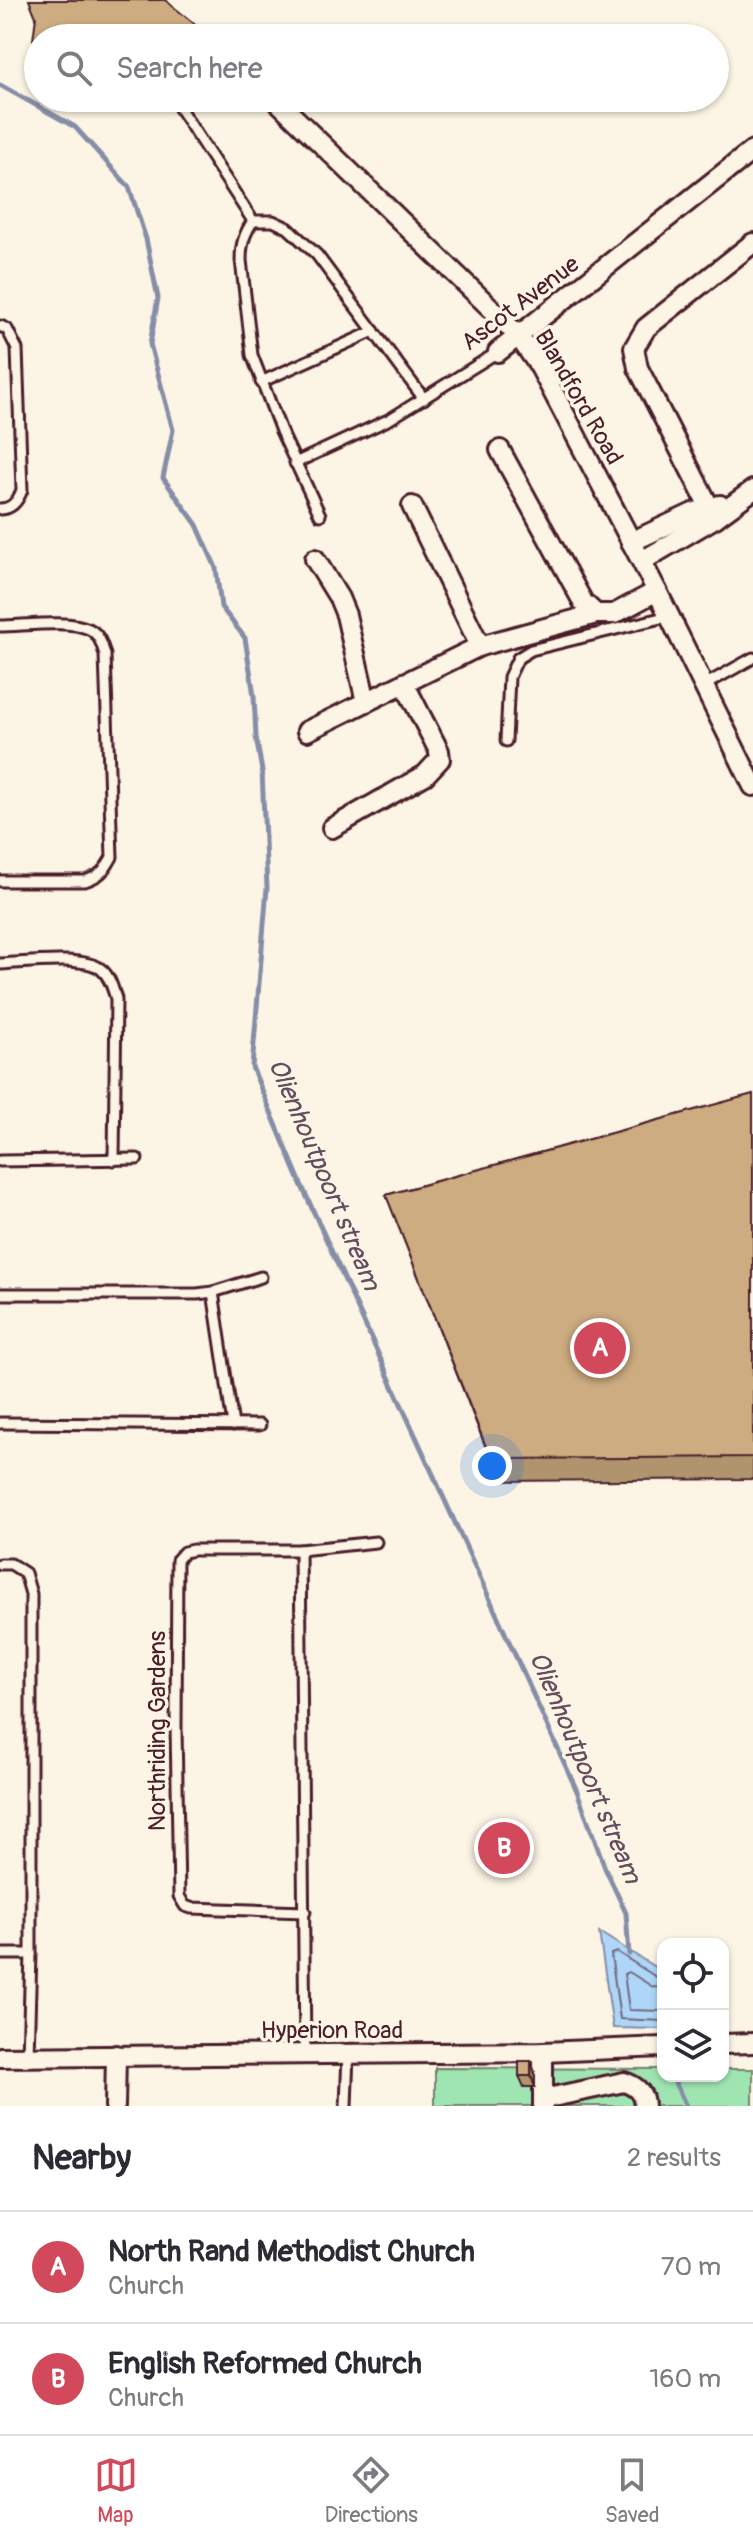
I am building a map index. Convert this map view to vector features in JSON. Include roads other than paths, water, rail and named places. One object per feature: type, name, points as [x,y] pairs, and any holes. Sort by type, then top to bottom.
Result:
[{"type":"street","name":"Blandford Road","points":[[288,112],[519,337],[557,397],[753,786]]},
{"type":"street","name":"Ascot Avenue","points":[[498,352],[753,150]]},
{"type":"street","points":[[712,513],[638,368],[634,348],[646,328],[753,243]]},
{"type":"street","points":[[500,450],[583,602],[596,614]]},
{"type":"street","points":[[642,561],[712,513],[747,495]]},
{"type":"street","points":[[412,506],[480,646]]},
{"type":"street","points":[[631,542],[693,513],[712,513]]},
{"type":"street","points":[[315,559],[346,615],[366,702]]},
{"type":"street","points":[[307,731],[480,646],[596,614],[614,614],[657,591]]},
{"type":"street","points":[[332,828],[425,775],[440,759],[439,751],[404,683]]},
{"type":"street","points":[[729,2044],[753,2043]]},
{"type":"street","name":"Hyperion Road","points":[[0,2057],[543,2052],[657,2047]]},
{"type":"street","points":[[543,2052],[543,2103],[624,2082],[637,2089],[644,2106]]},
{"type":"street","points":[[115,2106],[116,2055]]},
{"type":"lane","points":[[182,112],[253,221]]},
{"type":"lane","points":[[253,221],[273,221],[300,237],[317,255],[424,399]]},
{"type":"lane","points":[[253,221],[241,245],[252,355],[295,463],[320,515]]},
{"type":"lane","points":[[0,326],[7,329],[17,349],[22,490],[13,505],[0,509]]},
{"type":"lane","points":[[261,382],[374,331]]},
{"type":"lane","name":"Ascot Avenue","points":[[295,463],[390,419],[498,352]]},
{"type":"lane","points":[[506,741],[509,677],[518,658],[531,650],[669,616]]},
{"type":"lane","points":[[0,626],[71,625],[89,629],[101,639],[105,655],[112,857],[105,870],[85,881],[0,881]]},
{"type":"lane","points":[[702,686],[753,658]]},
{"type":"lane","points":[[0,964],[88,962],[102,969],[112,984],[116,999],[114,1160]]},
{"type":"lane","points":[[0,1161],[137,1159]]},
{"type":"lane","points":[[0,1294],[213,1292],[261,1277]]},
{"type":"lane","points":[[213,1292],[233,1425]]},
{"type":"lane","points":[[0,1423],[260,1425]]},
{"type":"lane","name":"Northriding Gardens","points":[[305,1912],[191,1908],[185,1906],[179,1896],[177,1560],[184,1552],[193,1550],[300,1550],[376,1542]]},
{"type":"lane","points":[[300,1550],[305,2053]]},
{"type":"lane","points":[[0,1564],[11,1564],[25,1573],[31,1594],[28,2056]]},
{"type":"lane","points":[[0,1954],[31,1954]]},
{"type":"lane","points":[[346,2106],[348,2054]]},
{"type":"water","points":[[599,1932],[657,1968],[657,2029],[613,2028]]},
{"type":"waterway","name":"Olienhoutpoort stream","points":[[0,85],[24,98]]},
{"type":"waterway","name":"Olienhoutpoort stream","points":[[48,112],[75,127],[129,187],[146,239],[158,298],[150,344],[173,430],[163,478],[197,525],[216,568],[221,607],[245,638],[262,771],[267,888],[252,1067],[301,1184],[577,1791],[605,1868],[626,1913],[629,1954]]},
{"type":"waterway","name":"Olienhoutpoort stream","points":[[675,2082],[686,2106]]},
{"type":"place","name":"North Rand Methodist Church","points":[[600,1348]]},
{"type":"place","name":"English Reformed Church","points":[[504,1848]]}]
